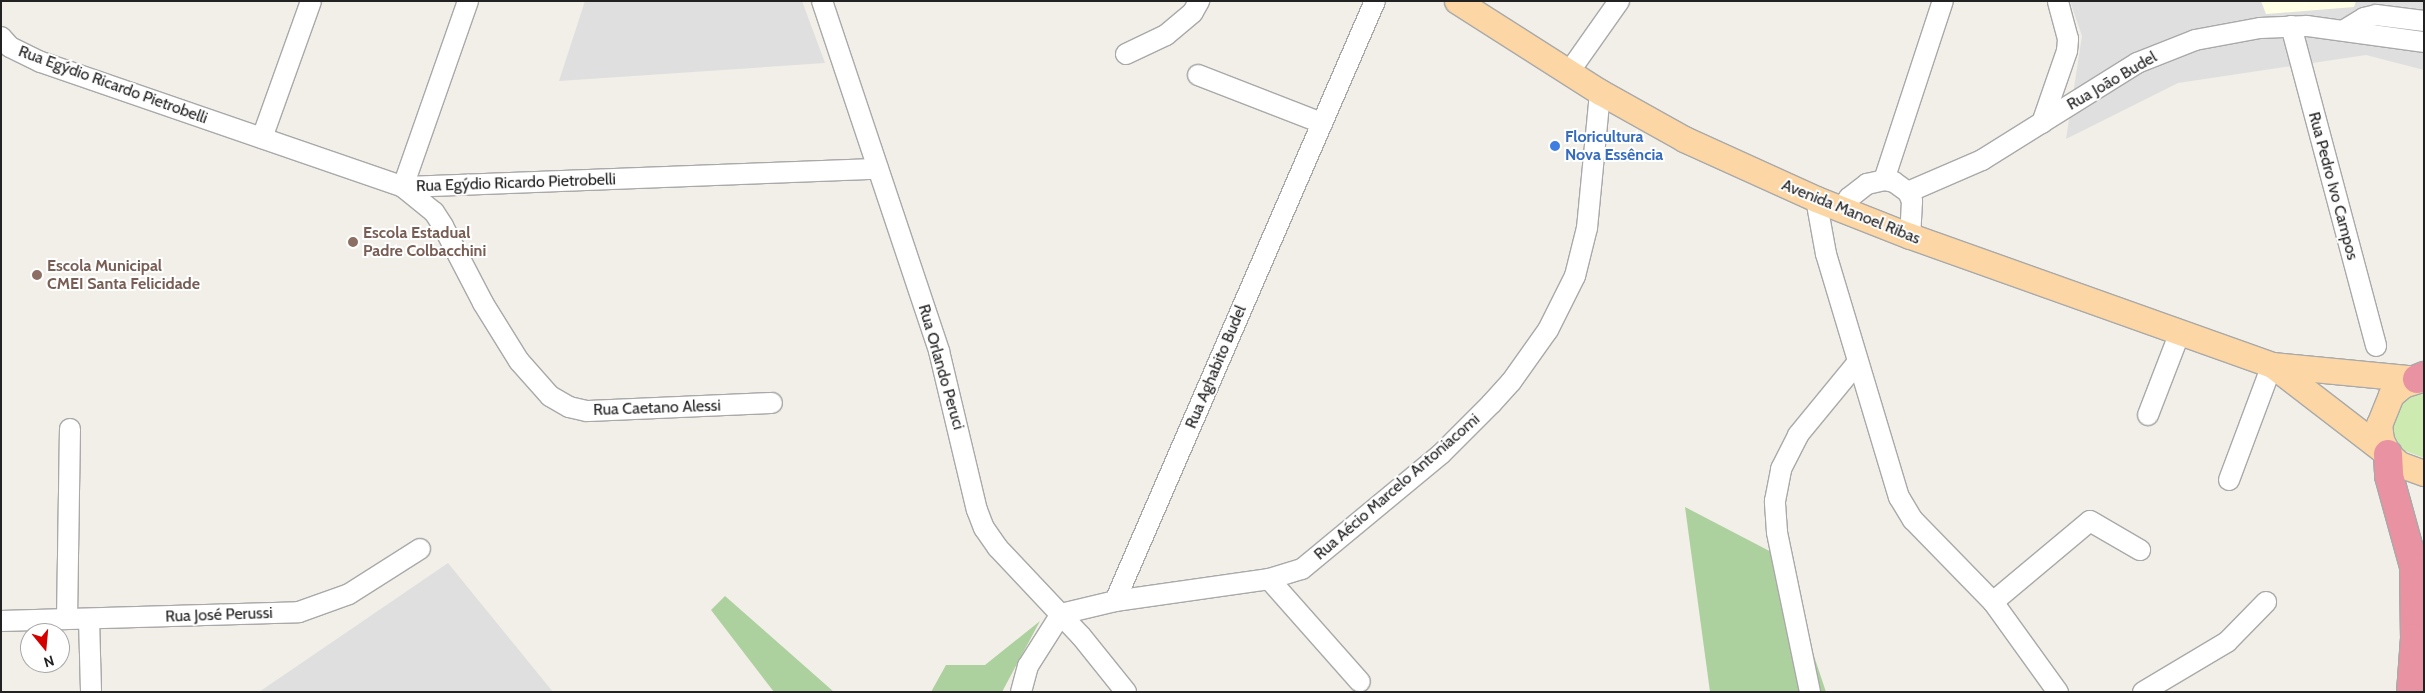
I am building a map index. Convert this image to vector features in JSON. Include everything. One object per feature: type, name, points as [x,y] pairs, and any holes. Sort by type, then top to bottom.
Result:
[{"type":"highway","points":[[2388,454],[2389,476],[2414,567],[2416,638],[2411,692]]},
{"type":"main road","name":"Avenida Manoel Ribas","points":[[1456,1],[1600,92],[1684,139],[1816,199],[1910,236],[2272,365],[2422,378]]},
{"type":"main road","name":"Avenida Manoel Ribas","points":[[2272,365],[2405,468],[2424,473]]},
{"type":"main road","points":[[2388,454],[2380,432],[2382,409],[2390,395],[2403,385],[2422,378]]},
{"type":"street","points":[[262,138],[311,1]]},
{"type":"street","points":[[403,187],[468,1]]},
{"type":"street","name":"Rua Orlando Peruci","points":[[822,1],[939,351],[981,519],[998,548],[1061,614],[1126,692]]},
{"type":"street","points":[[1126,54],[1166,35],[1193,12],[1199,1]]},
{"type":"street","name":"Rua Aghabito Budel","points":[[1115,601],[1375,1]]},
{"type":"street","points":[[1569,72],[1619,1]]},
{"type":"street","points":[[1884,180],[1943,1]]},
{"type":"street","points":[[2042,123],[2067,51],[2066,32],[2058,1]]},
{"type":"street","points":[[2346,29],[2364,18],[2376,14],[2424,21]]},
{"type":"street","name":"Rua João Budel","points":[[1908,192],[1982,160],[2109,78],[2166,50],[2226,33],[2291,26],[2346,29],[2424,42]]},
{"type":"street","name":"Rua Pedro Ivo Campos","points":[[2291,26],[2376,346]]},
{"type":"street","name":"Rua Egýdio Ricardo Pietrobelli","points":[[1,38],[10,47],[41,62],[403,187],[878,169]]},
{"type":"street","points":[[1198,75],[1322,123]]},
{"type":"street","name":"Rua Aécio Marcelo Antoniacomi","points":[[1115,601],[1269,579],[1302,569],[1317,559],[1441,454],[1512,382],[1539,344],[1564,302],[1582,252],[1600,92]]},
{"type":"street","points":[[1842,209],[1857,190],[1874,180],[1894,182],[1908,192],[1913,210],[1910,236]]},
{"type":"street","name":"Rua Caetano Alessi","points":[[403,187],[421,200],[439,219],[483,303],[519,361],[550,396],[569,408],[610,412],[772,403]]},
{"type":"street","points":[[1816,199],[1826,254],[1899,497],[1913,520],[1993,602],[2058,692]]},
{"type":"street","points":[[2148,415],[2180,332]]},
{"type":"street","points":[[1810,692],[1777,532],[1776,501],[1781,469],[1798,435],[1858,362]]},
{"type":"street","points":[[2229,480],[2272,365]]},
{"type":"street","points":[[67,619],[70,428]]},
{"type":"street","points":[[1993,602],[2090,521],[2140,550]]},
{"type":"street","name":"Rua José Perussi","points":[[1,621],[299,612],[349,594],[420,549]]},
{"type":"street","points":[[1269,579],[1360,682]]},
{"type":"street","points":[[1021,692],[1028,666],[1061,614],[1115,601]]},
{"type":"street","points":[[2143,692],[2227,642],[2266,602]]},
{"type":"street","points":[[89,619],[91,692]]},
{"type":"shaded area","points":[[585,1],[802,1],[825,63],[559,81]]},
{"type":"shaded area","points":[[2070,1],[2424,1],[2424,70],[2366,55],[2178,83],[2066,139],[2082,36]]},
{"type":"shaded area","points":[[2261,1],[2356,1],[2354,7],[2266,14]]},
{"type":"shaded area","points":[[448,563],[553,692],[259,692]]},
{"type":"green space","points":[[2424,390],[2424,458],[2403,450],[2391,430],[2392,418],[2403,398]]},
{"type":"green space","points":[[1685,507],[1781,557],[1826,692],[1710,692]]},
{"type":"green space","points":[[725,596],[834,692],[774,692],[711,610]]},
{"type":"green space","points":[[1040,621],[1002,692],[931,692],[946,665],[985,665]]},
{"type":"place","name":"Floricultura Nova Essência","points":[[1555,146]]},
{"type":"place","name":"Escola Estadual Padre Colbacchini","points":[[353,242]]},
{"type":"place","name":"Escola Municipal CMEI Santa Felicidade","points":[[37,275]]}]
